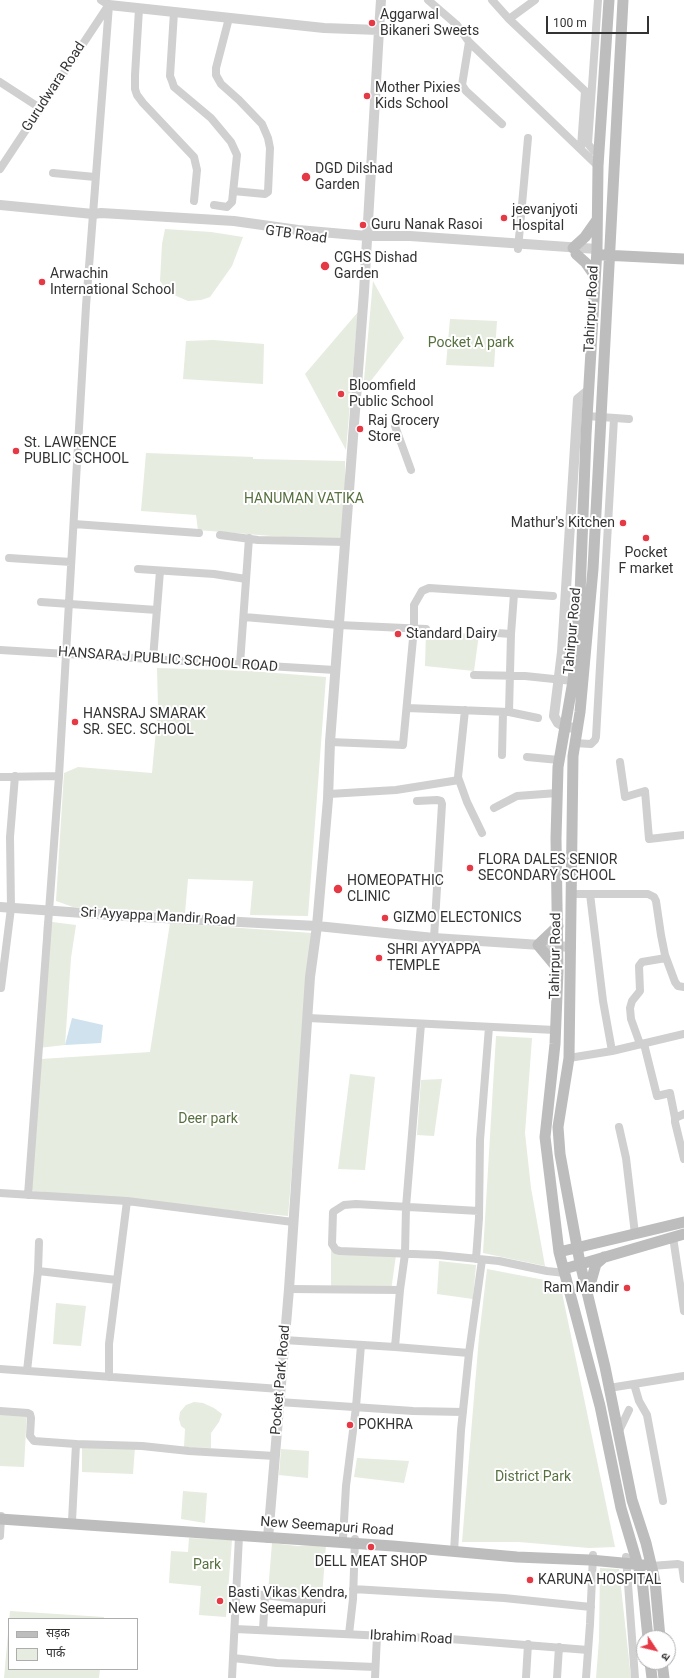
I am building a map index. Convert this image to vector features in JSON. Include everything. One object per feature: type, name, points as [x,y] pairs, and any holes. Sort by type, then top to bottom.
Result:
[{"type":"main road","name":"Tahirpur Road","points":[[609,0],[598,166],[597,252],[587,416],[580,441],[583,534],[580,595],[572,681],[559,760],[557,793],[556,838],[558,969],[555,1030],[545,1137],[559,1252],[600,1406],[631,1561],[642,1579],[647,1630]]},
{"type":"main road","name":"Tahirpur Road","points":[[623,0],[594,569],[580,712],[574,744],[569,1058],[558,1127],[560,1154],[580,1263],[609,1388],[632,1500],[655,1581],[659,1630]]},
{"type":"main road","points":[[604,87],[618,87]]},
{"type":"main road","points":[[595,276],[586,263],[574,251],[598,219]]},
{"type":"main road","points":[[597,252],[684,252]]},
{"type":"main road","points":[[610,252],[684,258]]},
{"type":"main road","points":[[583,534],[595,534]]},
{"type":"main road","points":[[558,926],[538,945],[558,969]]},
{"type":"main road","points":[[559,1252],[684,1222]]},
{"type":"main road","points":[[564,1271],[580,1263],[679,1235]]},
{"type":"main road","points":[[588,1295],[596,1264],[604,1257]]},
{"type":"main road","name":"New Seemapuri Road","points":[[1,1518],[72,1521],[650,1562]]},
{"type":"main road","name":"New Seemapuri Road","points":[[1,1518],[239,1536],[343,1538],[355,1541]]},
{"type":"street","name":"Pocket Park Road","points":[[269,1536],[289,1289],[310,977],[317,926],[328,794],[330,742],[367,240],[381,0]]},
{"type":"street","points":[[428,0],[457,25],[469,42],[598,166]]},
{"type":"street","points":[[492,0],[585,91],[581,148]]},
{"type":"street","points":[[510,19],[535,0]]},
{"type":"street","points":[[598,0],[588,144],[594,151],[599,153]]},
{"type":"street","points":[[28,1195],[59,776],[86,306],[107,2],[139,9],[324,28],[379,30]]},
{"type":"street","name":"Gurudwara Road","points":[[0,169],[107,2]]},
{"type":"street","points":[[139,9],[135,89],[137,95],[143,103],[194,157],[197,170],[194,201]]},
{"type":"street","points":[[174,12],[170,76],[174,86],[211,118],[235,148],[237,155],[230,206],[214,205]]},
{"type":"street","points":[[229,18],[216,68],[216,75],[221,84],[262,124],[268,138],[270,148],[268,192],[265,194],[233,192]]},
{"type":"street","points":[[469,42],[462,85],[466,91],[502,124]]},
{"type":"street","points":[[0,82],[40,108]]},
{"type":"street","points":[[518,246],[528,138]]},
{"type":"street","points":[[53,174],[95,177]]},
{"type":"street","name":"GTB Road","points":[[0,205],[93,214],[100,218],[234,224],[298,230],[367,240],[410,236],[597,252]]},
{"type":"street","points":[[577,728],[565,727],[558,723],[554,716],[562,652],[580,441],[578,399],[588,390]]},
{"type":"street","points":[[587,416],[629,419]]},
{"type":"street","points":[[574,744],[591,744],[596,740],[614,418]]},
{"type":"street","points":[[395,426],[411,470]]},
{"type":"street","points":[[74,524],[199,533]]},
{"type":"street","points":[[220,535],[258,540],[345,542]]},
{"type":"street","points":[[240,664],[250,538]]},
{"type":"street","points":[[9,558],[71,562]]},
{"type":"street","points":[[138,570],[214,574],[246,579]]},
{"type":"street","points":[[153,659],[160,571]]},
{"type":"street","points":[[330,742],[403,745],[414,628],[414,605],[422,591],[428,588],[553,596]]},
{"type":"street","points":[[502,755],[514,594]]},
{"type":"street","points":[[40,602],[157,610]]},
{"type":"street","points":[[244,617],[339,625],[426,629]]},
{"type":"street","points":[[483,632],[511,634]]},
{"type":"street","name":"HANSARAJ PUBLIC SCHOOL ROAD","points":[[0,650],[336,670]]},
{"type":"street","points":[[474,675],[559,679],[572,681]]},
{"type":"street","points":[[407,708],[506,712],[538,718]]},
{"type":"street","points":[[464,710],[458,765],[459,780],[467,802],[482,833]]},
{"type":"street","points":[[527,757],[559,760]]},
{"type":"street","points":[[620,762],[626,797],[645,791],[649,839],[684,835]]},
{"type":"street","points":[[1,988],[11,908],[10,837],[15,776]]},
{"type":"street","points":[[0,777],[59,776]]},
{"type":"street","points":[[328,794],[396,790],[459,780]]},
{"type":"street","points":[[494,808],[517,796],[557,793]]},
{"type":"street","points":[[417,801],[437,800],[442,804],[434,938]]},
{"type":"street","points":[[572,894],[648,894],[654,897],[666,958],[675,982],[678,986],[684,987]]},
{"type":"street","points":[[590,894],[603,1001],[612,1051]]},
{"type":"street","name":"Sri Ayyappa Mandir Road","points":[[0,907],[317,926],[434,938],[571,947]]},
{"type":"street","points":[[666,958],[642,962],[639,966],[640,991],[632,1001],[630,1008],[631,1019],[642,1044],[657,1096],[670,1093],[684,1159]]},
{"type":"street","points":[[308,1018],[555,1030]]},
{"type":"street","points":[[395,1347],[405,1254],[406,1208],[421,1024]]},
{"type":"street","points":[[455,1549],[463,1412],[479,1259],[480,1140],[489,1027]]},
{"type":"street","points":[[569,1058],[612,1051],[684,1034]]},
{"type":"street","points":[[675,1118],[684,1114]]},
{"type":"street","points":[[618,1127],[626,1158],[635,1234]]},
{"type":"street","points":[[0,1193],[127,1201],[293,1222]]},
{"type":"street","points":[[108,1376],[110,1344],[127,1201]]},
{"type":"street","points":[[479,1211],[430,1207],[406,1208],[356,1204],[344,1206],[333,1212],[332,1244],[336,1250],[479,1259],[564,1271]]},
{"type":"street","points":[[679,1235],[684,1311]]},
{"type":"street","points":[[28,1371],[38,1271],[39,1242]]},
{"type":"street","points":[[38,1271],[117,1280]]},
{"type":"street","points":[[289,1289],[400,1290]]},
{"type":"street","points":[[284,1340],[469,1353]]},
{"type":"street","points":[[343,1538],[346,1486],[356,1407],[361,1345]]},
{"type":"street","points":[[0,1369],[280,1389]]},
{"type":"street","points":[[609,1388],[684,1376]]},
{"type":"street","points":[[634,1384],[639,1401],[647,1415],[663,1501]]},
{"type":"street","points":[[279,1402],[413,1411],[463,1412]]},
{"type":"street","points":[[618,1433],[629,1410]]},
{"type":"street","points":[[0,1411],[30,1414],[30,1436],[34,1441],[142,1446],[188,1451],[275,1456]]},
{"type":"street","points":[[72,1521],[76,1444]]},
{"type":"street","points":[[0,1536],[1,1518]]},
{"type":"street","points":[[232,1678],[239,1536]]},
{"type":"street","points":[[349,1634],[355,1541]]},
{"type":"street","points":[[586,1678],[593,1558]]},
{"type":"street","points":[[631,1561],[635,1678]]},
{"type":"street","points":[[650,1562],[678,1564],[683,1566],[684,1579]]},
{"type":"street","points":[[353,1589],[504,1598],[591,1607]]},
{"type":"street","points":[[236,1593],[319,1602]]},
{"type":"street","points":[[263,1630],[265,1595]]},
{"type":"street","name":"Ibrahim Road","points":[[235,1629],[528,1644],[588,1650]]},
{"type":"street","points":[[375,1678],[377,1636]]},
{"type":"street","points":[[526,1678],[528,1644]]},
{"type":"street","points":[[557,1678],[559,1647]]},
{"type":"street","points":[[234,1658],[277,1662],[375,1667]]},
{"type":"green space","points":[[165,229],[211,232],[243,237],[232,266],[210,297],[201,300],[188,301],[174,295],[165,288],[160,281],[162,244]]},
{"type":"green space","points":[[373,281],[404,338],[363,391]]},
{"type":"green space","points":[[358,312],[346,450],[305,374]]},
{"type":"green space","name":"Pocket A park","points":[[450,319],[497,321],[494,367],[446,365]]},
{"type":"green space","points":[[213,340],[264,344],[263,384],[183,379],[186,341]]},
{"type":"green space","name":"HANUMAN VATIKA","points":[[146,453],[253,457],[253,459],[345,461],[345,542],[198,530],[196,515],[141,511]]},
{"type":"green space","points":[[426,632],[479,634],[474,671],[425,666]]},
{"type":"green space","points":[[157,668],[251,671],[326,677],[308,916],[250,915],[253,881],[188,879],[185,913],[73,907],[56,901],[64,773],[78,767],[152,773],[158,708]]},
{"type":"green space","points":[[44,921],[76,925],[71,958],[65,1045],[38,1048]]},
{"type":"green space","name":"Deer park","points":[[170,923],[312,933],[288,1216],[25,1190],[41,1059],[150,1052]]},
{"type":"green space","points":[[496,1036],[532,1038],[525,1133],[531,1188],[545,1266],[483,1253]]},
{"type":"green space","points":[[350,1074],[375,1077],[365,1170],[338,1169]]},
{"type":"green space","points":[[442,1079],[434,1136],[417,1135],[421,1080]]},
{"type":"green space","points":[[331,1249],[396,1255],[391,1291],[331,1286]]},
{"type":"green space","points":[[439,1261],[476,1265],[473,1299],[437,1294]]},
{"type":"green space","name":"District Park","points":[[487,1269],[560,1283],[615,1547],[589,1548],[519,1542],[462,1542],[479,1337]]},
{"type":"green space","points":[[56,1303],[86,1306],[81,1346],[53,1344]]},
{"type":"green space","points":[[194,1402],[203,1403],[222,1414],[219,1422],[211,1433],[211,1448],[184,1447],[185,1429],[181,1426],[179,1419],[180,1412],[186,1405]]},
{"type":"green space","points":[[0,1409],[27,1411],[24,1467],[0,1466]]},
{"type":"green space","points":[[82,1443],[135,1447],[133,1474],[82,1472]]},
{"type":"green space","points":[[281,1449],[309,1451],[308,1478],[279,1475]]},
{"type":"green space","points":[[357,1458],[409,1461],[404,1483],[354,1477]]},
{"type":"green space","points":[[183,1491],[207,1493],[205,1523],[181,1519]]},
{"type":"green space","name":"Park","points":[[189,1538],[232,1540],[226,1617],[199,1615],[201,1586],[169,1583],[171,1551],[188,1552]]},
{"type":"green space","points":[[272,1543],[297,1546],[326,1545],[322,1596],[268,1592]]},
{"type":"green space","points":[[600,1568],[619,1569],[631,1678],[596,1678],[599,1640]]},
{"type":"green space","points":[[10,1611],[104,1618],[9,1618]]},
{"type":"green space","points":[[8,1633],[8,1670],[100,1670],[99,1678],[4,1678]]},
{"type":"water","points":[[72,1018],[103,1025],[101,1043],[65,1045]]},
{"type":"place","name":"Aggarwal Bikaneri Sweets","points":[[372,23]]},
{"type":"place","name":"Mother Pixies Kids School","points":[[367,96]]},
{"type":"place","name":"DGD Dilshad Garden","points":[[306,177]]},
{"type":"place","name":"jeevanjyoti Hospital","points":[[504,218]]},
{"type":"place","name":"Guru Nanak Rasoi","points":[[363,225]]},
{"type":"place","name":"CGHS Dishad Garden","points":[[325,266]]},
{"type":"place","name":"Arwachin International School","points":[[42,282]]},
{"type":"place","name":"Bloomfield Public School","points":[[341,394]]},
{"type":"place","name":"Raj Grocery Store","points":[[360,429]]},
{"type":"place","name":"St. LAWRENCE PUBLIC SCHOOL","points":[[16,451]]},
{"type":"place","name":"Mathur's Kitchen","points":[[623,523]]},
{"type":"place","name":"Pocket F market","points":[[646,538]]},
{"type":"place","name":"Standard Dairy","points":[[398,634]]},
{"type":"place","name":"HANSRAJ SMARAK SR. SEC. SCHOOL","points":[[75,722]]},
{"type":"place","name":"FLORA DALES SENIOR SECONDARY SCHOOL","points":[[470,868]]},
{"type":"place","name":"HOMEOPATHIC CLINIC","points":[[338,889]]},
{"type":"place","name":"GIZMO ELECTONICS","points":[[385,918]]},
{"type":"place","name":"SHRI AYYAPPA TEMPLE","points":[[379,958]]},
{"type":"place","name":"Ram Mandir","points":[[627,1288]]},
{"type":"place","name":"POKHRA","points":[[350,1425]]},
{"type":"place","name":"DELL MEAT SHOP","points":[[371,1547]]},
{"type":"place","name":"KARUNA HOSPITAL","points":[[530,1580]]},
{"type":"place","name":"Basti Vikas Kendra, New Seemapuri","points":[[220,1601]]}]
